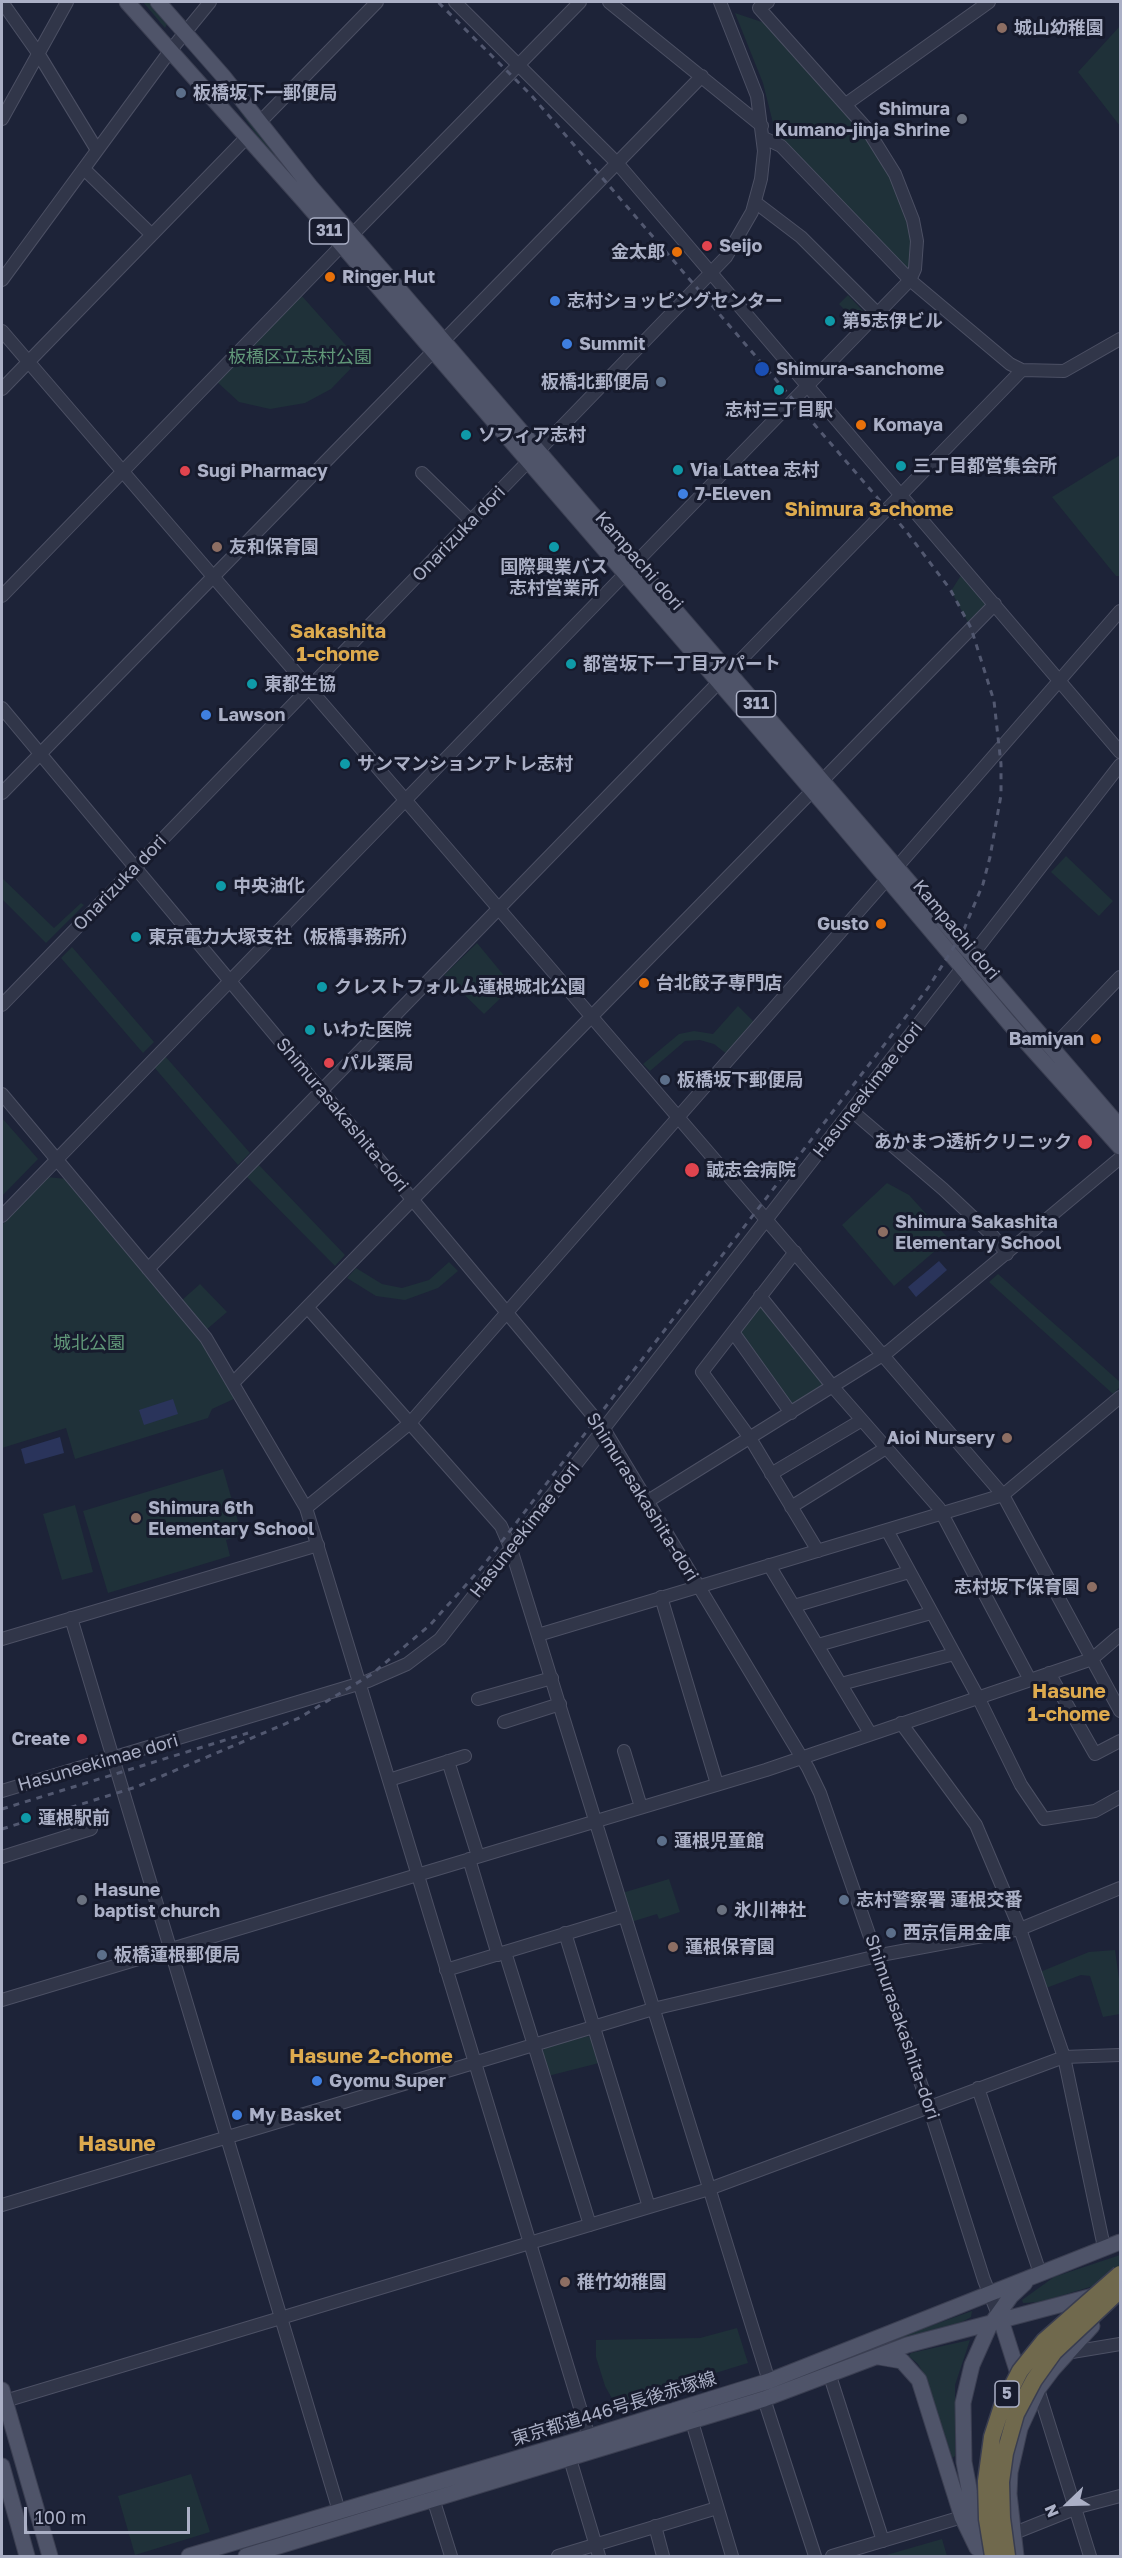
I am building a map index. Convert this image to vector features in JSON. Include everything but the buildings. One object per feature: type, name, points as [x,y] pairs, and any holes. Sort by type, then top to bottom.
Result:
[{"type":"highway","name":"5","points":[[993,2556],[987,2519],[986,2481],[992,2437],[1005,2400],[1027,2361],[1044,2341],[1120,2274]]},
{"type":"highway","name":"5","points":[[1007,2556],[1002,2518],[1002,2475],[1007,2441],[1016,2414],[1034,2380],[1054,2352],[1120,2290]]},
{"type":"main road","name":"Kampachi dori","points":[[127,2],[246,138],[444,340],[625,575],[724,677]]},
{"type":"main road","name":"Kampachi dori","points":[[158,2],[260,122],[433,352],[635,563],[724,677],[892,873],[963,968],[1120,1147]]},
{"type":"main road","name":"Kampachi dori","points":[[892,873],[974,954],[1120,1127]]},
{"type":"main road","name":"東京都道446号長後赤塚線","points":[[246,2556],[589,2438],[769,2381],[1120,2242]]},
{"type":"main road","name":"東京都道446号長後赤塚線","points":[[987,2556],[970,2494],[962,2423],[969,2374],[996,2318],[1017,2289],[1040,2272]]},
{"type":"main road","name":"東京都道446号長後赤塚線","points":[[189,2556],[339,2511],[432,2493],[570,2459],[692,2422],[764,2398],[867,2358],[996,2318],[1120,2290]]},
{"type":"main road","points":[[1016,2556],[1012,2534],[1010,2472],[1020,2428],[1038,2389],[1066,2354],[1120,2299]]},
{"type":"main road","points":[[996,2318],[1028,2409]]},
{"type":"main road","points":[[867,2358],[895,2358],[914,2372],[922,2388],[962,2517],[981,2556]]},
{"type":"main road","points":[[3,2395],[50,2556]]},
{"type":"main road","points":[[2,2466],[27,2556]]},
{"type":"street","points":[[2,2],[38,53],[97,150]]},
{"type":"street","points":[[2,119],[67,2]]},
{"type":"street","points":[[2,280],[170,51],[210,2]]},
{"type":"street","points":[[260,122],[377,2]]},
{"type":"street","points":[[455,2],[618,164],[1120,752]]},
{"type":"street","points":[[2,596],[580,2]]},
{"type":"street","points":[[609,2],[702,76],[781,146],[910,280],[1002,359],[1022,370],[1064,371],[1120,339]]},
{"type":"street","name":"Onarizuka dori","points":[[2,1005],[309,688],[450,538],[534,456],[712,274],[738,240],[755,202],[763,171],[763,132],[755,91],[720,2]]},
{"type":"street","points":[[2,1216],[910,280],[915,269],[917,241],[905,196],[879,147],[846,104],[759,8],[768,2]]},
{"type":"street","points":[[846,104],[989,2]]},
{"type":"street","points":[[2,793],[702,76]]},
{"type":"street","points":[[2,389],[246,138]]},
{"type":"street","points":[[84,169],[151,234]]},
{"type":"street","points":[[755,202],[801,237],[878,314]]},
{"type":"street","points":[[2,331],[1003,1495],[1120,1711]]},
{"type":"street","points":[[148,1269],[1022,370]]},
{"type":"street","points":[[422,472],[466,516]]},
{"type":"street","points":[[233,1383],[414,1201],[995,604]]},
{"type":"street","points":[[306,1508],[410,1424],[1120,611]]},
{"type":"street","name":"Shimurasakashita-dori","points":[[2,708],[604,1429],[802,1758],[820,1793],[929,2107],[996,2318]]},
{"type":"street","points":[[974,954],[1120,765]]},
{"type":"street","name":"Hasuneekimae dori","points":[[2,1791],[360,1684],[407,1664],[440,1640],[974,954]]},
{"type":"street","points":[[1053,1047],[1120,977]]},
{"type":"street","points":[[2,1094],[206,1338],[306,1508],[589,2438]]},
{"type":"street","points":[[852,1111],[943,1189],[993,1236],[1007,1254]]},
{"type":"street","points":[[648,1501],[883,1355],[1120,1158]]},
{"type":"street","points":[[795,1252],[702,1372],[750,1438],[818,1551]]},
{"type":"street","points":[[760,1296],[833,1387],[939,1508],[940,1515],[1030,1680]]},
{"type":"street","points":[[308,1308],[501,1526],[511,1549],[769,2381]]},
{"type":"street","points":[[733,1332],[791,1413]]},
{"type":"street","points":[[538,1635],[1003,1495],[1120,1397]]},
{"type":"street","points":[[771,1474],[862,1420]]},
{"type":"street","points":[[791,1507],[886,1448]]},
{"type":"street","points":[[887,1530],[978,1697],[1021,1785],[1044,1819],[1095,1811],[1120,1797]]},
{"type":"street","points":[[2,1639],[318,1545]]},
{"type":"street","points":[[769,1565],[870,1733]]},
{"type":"street","points":[[794,1606],[909,1572]]},
{"type":"street","points":[[661,1597],[717,1784]]},
{"type":"street","points":[[818,1645],[931,1612]]},
{"type":"street","points":[[72,1618],[339,2511]]},
{"type":"street","points":[[2,2000],[802,1758],[1092,1659],[1120,1635]]},
{"type":"street","points":[[841,1684],[954,1654]]},
{"type":"street","points":[[1049,1674],[1095,1754],[1120,1741]]},
{"type":"street","points":[[478,1699],[552,1678]]},
{"type":"street","points":[[504,1722],[560,1704]]},
{"type":"street","points":[[901,1723],[976,1825],[1020,1929],[1064,2057],[1104,2247]]},
{"type":"street","points":[[624,1751],[641,1807]]},
{"type":"street","points":[[389,1780],[465,1756]]},
{"type":"street","points":[[448,1761],[473,1858],[502,1954],[536,2044],[590,2225]]},
{"type":"street","points":[[2,1857],[91,1829]]},
{"type":"street","points":[[2,2205],[653,2009],[877,1956],[1020,1929],[1120,1888]]},
{"type":"street","points":[[446,1971],[624,1916]]},
{"type":"street","points":[[565,1933],[649,2207]]},
{"type":"street","points":[[3,2395],[282,2317],[709,2189],[1064,2057],[1120,2055]]},
{"type":"street","points":[[978,2088],[1040,2272]]},
{"type":"street","points":[[1066,2354],[1120,2344]]},
{"type":"street","points":[[829,2373],[884,2541]]},
{"type":"street","points":[[1038,2389],[1090,2556]]},
{"type":"street","points":[[764,2398],[815,2556]]},
{"type":"street","points":[[692,2422],[732,2556]]},
{"type":"street","points":[[570,2459],[597,2551]]},
{"type":"street","points":[[432,2493],[451,2556]]},
{"type":"street","points":[[1012,2534],[1100,2500],[1120,2496]]},
{"type":"street","points":[[558,2556],[597,2551],[655,2526],[717,2508]]},
{"type":"street","points":[[832,2556],[962,2517]]},
{"type":"street","points":[[655,2526],[663,2556]]},
{"type":"green space","points":[[143,2],[150,2],[168,22],[165,28]]},
{"type":"green space","points":[[735,13],[768,24],[863,131],[887,168],[911,228],[911,269],[906,270],[775,131],[763,83]]},
{"type":"green space","points":[[1120,26],[1120,126],[1078,72]]},
{"type":"green space","points":[[230,97],[284,163],[282,164],[262,143]]},
{"type":"green space","name":"板橋区立志村公園","points":[[301,295],[359,360],[331,389],[305,403],[270,409],[239,402],[216,381]]},
{"type":"green space","points":[[848,295],[864,312],[855,321],[839,304]]},
{"type":"green space","points":[[1120,455],[1120,576],[1116,576],[1052,497]]},
{"type":"green space","points":[[965,569],[995,604],[971,628],[951,591]]},
{"type":"green space","points":[[1066,856],[1113,901],[1099,916],[1051,872]]},
{"type":"green space","points":[[2,878],[54,928],[81,903],[84,905],[46,943],[2,899]]},
{"type":"green space","points":[[477,943],[506,978],[506,993],[484,1014],[444,975]]},
{"type":"green space","points":[[72,947],[154,1042],[143,1053],[61,958]]},
{"type":"green space","points":[[738,1006],[755,1023],[728,1055],[714,1044],[700,1040],[685,1041],[650,1071],[643,1064],[679,1034],[694,1031],[713,1034]]},
{"type":"green space","points":[[165,1056],[250,1153],[238,1165],[154,1067]]},
{"type":"green space","points":[[2,1118],[38,1159],[2,1196]]},
{"type":"green space","points":[[257,1163],[345,1255],[335,1266],[245,1175]]},
{"type":"green space","name":"城北公園","points":[[47,1177],[67,1179],[205,1346],[236,1398],[212,1409],[208,1418],[75,1459],[66,1428],[2,1448],[2,1225]]},
{"type":"green space","points":[[887,1183],[909,1195],[949,1239],[894,1286],[842,1225]]},
{"type":"green space","points":[[449,1262],[458,1271],[438,1288],[405,1300],[376,1296],[347,1278],[356,1268],[382,1284],[402,1288],[429,1280]]},
{"type":"green space","points":[[998,1274],[1120,1382],[1120,1387],[1113,1394],[989,1282]]},
{"type":"green space","points":[[200,1284],[227,1312],[206,1330],[181,1301]]},
{"type":"green space","points":[[757,1305],[763,1305],[823,1381],[823,1387],[793,1407],[737,1331]]},
{"type":"green space","points":[[223,1469],[242,1535],[226,1540],[230,1556],[108,1593],[83,1511]]},
{"type":"green space","points":[[75,1505],[93,1572],[62,1580],[43,1514]]},
{"type":"green space","points":[[669,1879],[680,1912],[659,1919],[657,1914],[631,1922],[622,1893]]},
{"type":"green space","points":[[1115,1950],[1120,1986],[1120,2014],[1103,2017],[1090,1976],[1081,1975],[1046,1988],[1040,1972],[1089,1952]]},
{"type":"green space","points":[[588,2036],[591,2038],[599,2063],[548,2076],[541,2053],[546,2047]]},
{"type":"green space","points":[[1120,2255],[1120,2278],[1040,2302],[1023,2303],[1022,2300],[1054,2277]]},
{"type":"green space","points":[[972,2311],[971,2317],[962,2322],[869,2348]]},
{"type":"green space","points":[[737,2328],[748,2363],[618,2403],[614,2402],[605,2386],[596,2357],[596,2340],[700,2338]]},
{"type":"green space","points":[[970,2340],[955,2385],[955,2456],[952,2458],[926,2378],[918,2364],[909,2356],[911,2353]]},
{"type":"green space","points":[[191,2474],[210,2532],[135,2555],[118,2496]]},
{"type":"green space","points":[[942,2539],[947,2556],[883,2556]]},
{"type":"water","points":[[939,1261],[947,1270],[916,1297],[908,1287]]},
{"type":"water","points":[[173,1399],[178,1414],[144,1425],[139,1410]]},
{"type":"water","points":[[60,1437],[64,1453],[25,1464],[21,1449]]},
{"type":"railway","points":[[2,1829],[136,1787],[299,1718],[372,1674],[430,1625],[483,1566],[928,988],[962,934],[983,884],[990,857],[1001,795],[1001,764],[994,701],[971,628],[950,589],[906,531],[531,95],[438,2]]},
{"type":"railway","points":[[2,1809],[248,1733]]},
{"type":"place","name":"城山幼稚園","points":[[1002,28]]},
{"type":"place","name":"板橋坂下一郵便局","points":[[181,93]]},
{"type":"place","name":"Shimura Kumano-jinja Shrine","points":[[962,119]]},
{"type":"place","name":"Seijo","points":[[707,246]]},
{"type":"place","name":"金太郎","points":[[677,252]]},
{"type":"place","name":"Ringer Hut","points":[[330,277]]},
{"type":"place","name":"志村ショッピングセンター","points":[[555,301]]},
{"type":"place","name":"第5志伊ビル","points":[[830,321]]},
{"type":"place","name":"Summit","points":[[567,344]]},
{"type":"place","name":"Shimura-sanchome","points":[[762,369]]},
{"type":"place","name":"板橋北郵便局","points":[[661,382]]},
{"type":"place","name":"志村三丁目駅","points":[[779,390]]},
{"type":"place","name":"Komaya","points":[[861,425]]},
{"type":"place","name":"ソフィア志村","points":[[466,435]]},
{"type":"place","name":"三丁目都営集会所","points":[[901,466]]},
{"type":"place","name":"Via Lattea 志村","points":[[678,470]]},
{"type":"place","name":"Sugi Pharmacy","points":[[185,471]]},
{"type":"place","name":"7-Eleven","points":[[683,494]]},
{"type":"place","name":"友和保育園","points":[[217,547]]},
{"type":"place","name":"国際興業バス 志村営業所","points":[[554,547]]},
{"type":"place","name":"都営坂下一丁目アパート","points":[[571,664]]},
{"type":"place","name":"東都生協","points":[[252,684]]},
{"type":"place","name":"Lawson","points":[[206,715]]},
{"type":"place","name":"サンマンションアトレ志村","points":[[345,764]]},
{"type":"place","name":"中央油化","points":[[221,886]]},
{"type":"place","name":"Gusto","points":[[881,924]]},
{"type":"place","name":"東京電力大塚支社（板橋事務所）","points":[[136,937]]},
{"type":"place","name":"台北餃子専門店","points":[[644,983]]},
{"type":"place","name":"クレストフォルム蓮根城北公園","points":[[322,987]]},
{"type":"place","name":"いわた医院","points":[[310,1030]]},
{"type":"place","name":"Bamiyan","points":[[1096,1039]]},
{"type":"place","name":"パル薬局","points":[[329,1063]]},
{"type":"place","name":"板橋坂下郵便局","points":[[665,1080]]},
{"type":"place","name":"あかまつ透析クリニック","points":[[1085,1142]]},
{"type":"place","name":"誠志会病院","points":[[692,1170]]},
{"type":"place","name":"Shimura Sakashita Elementary School","points":[[883,1232]]},
{"type":"place","name":"Aioi Nursery","points":[[1007,1438]]},
{"type":"place","name":"Shimura 6th Elementary School","points":[[136,1518]]},
{"type":"place","name":"志村坂下保育園","points":[[1092,1587]]},
{"type":"place","name":"Create","points":[[82,1739]]},
{"type":"place","name":"蓮根駅前","points":[[26,1818]]},
{"type":"place","name":"蓮根児童館","points":[[662,1841]]},
{"type":"place","name":"Hasune baptist church","points":[[82,1900]]},
{"type":"place","name":"志村警察署 蓮根交番","points":[[844,1900]]},
{"type":"place","name":"氷川神社","points":[[722,1910]]},
{"type":"place","name":"西京信用金庫","points":[[891,1933]]},
{"type":"place","name":"蓮根保育園","points":[[673,1947]]},
{"type":"place","name":"板橋蓮根郵便局","points":[[102,1955]]},
{"type":"place","name":"Gyomu Super","points":[[317,2081]]},
{"type":"place","name":"My Basket","points":[[237,2115]]},
{"type":"place","name":"稚竹幼稚園","points":[[565,2282]]},
{"type":"district","name":"Shimura 3-chome","points":[[869,510]]},
{"type":"district","name":"Sakashita 1-chome","points":[[338,644]]},
{"type":"district","name":"Hasune 1-chome","points":[[1069,1704]]},
{"type":"district","name":"Hasune 2-chome","points":[[371,2057]]},
{"type":"district","name":"Hasune","points":[[117,2144]]}]
